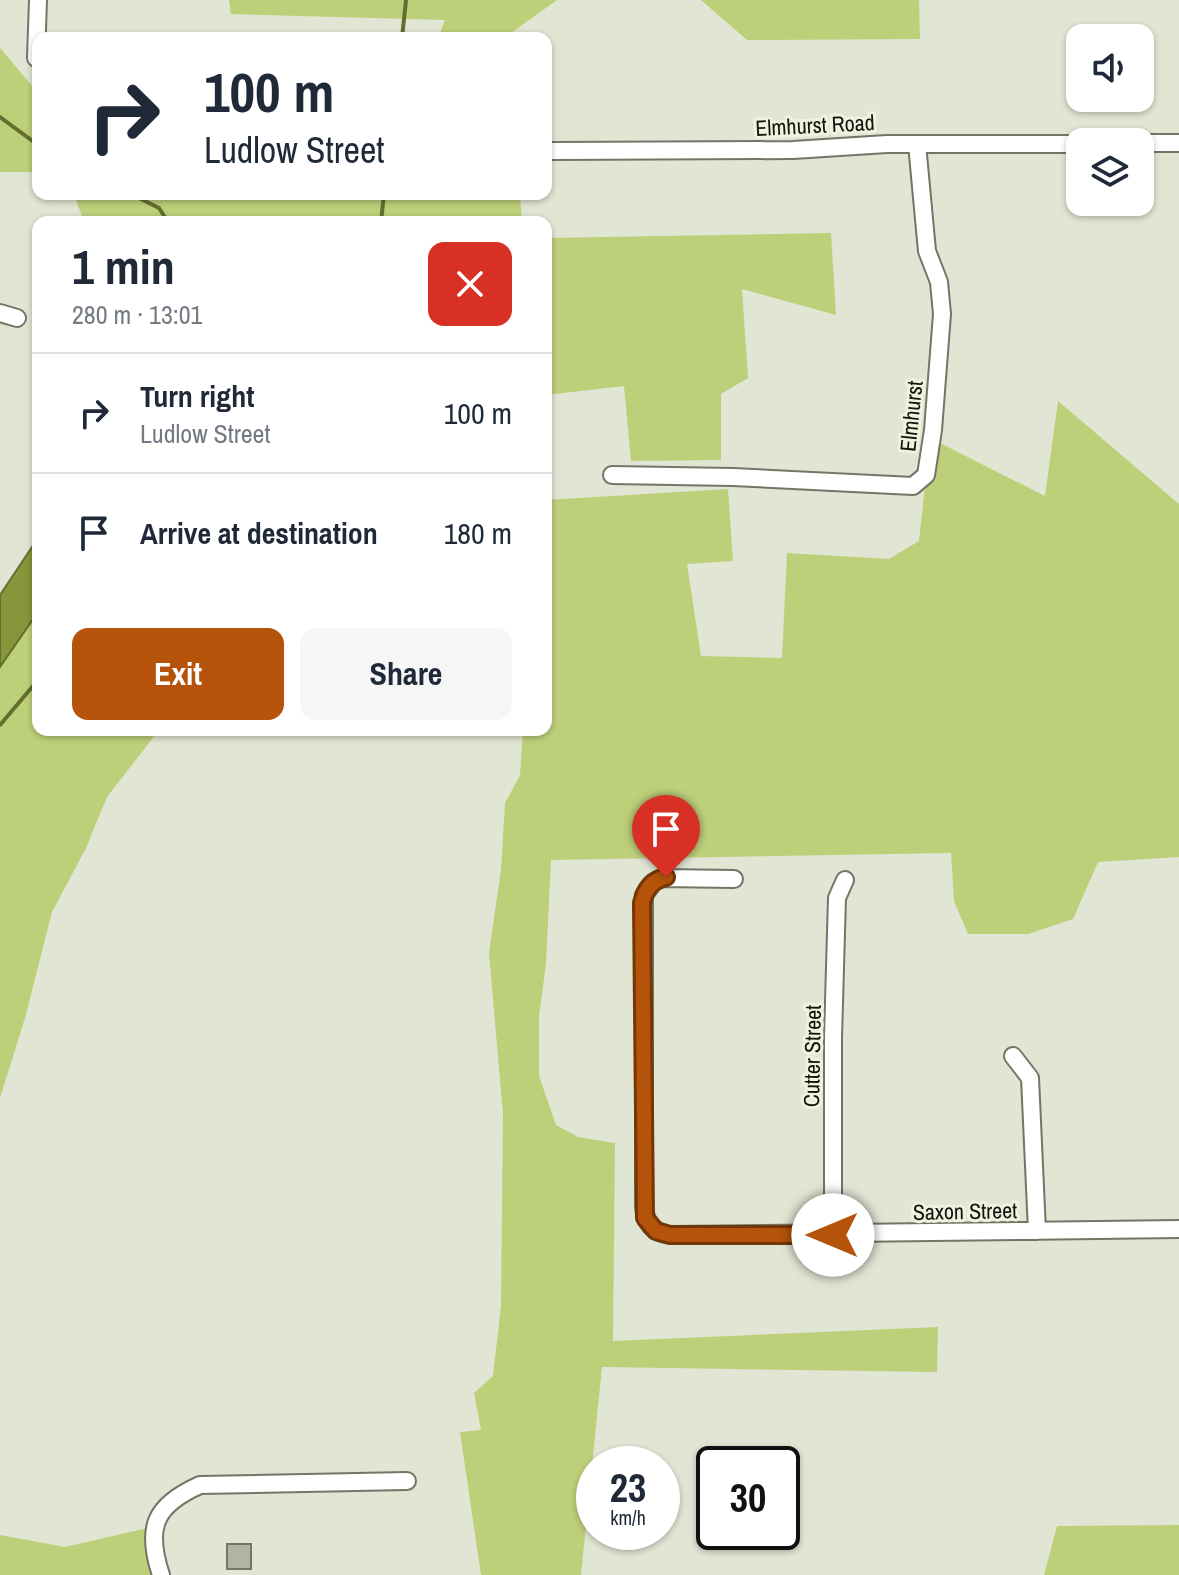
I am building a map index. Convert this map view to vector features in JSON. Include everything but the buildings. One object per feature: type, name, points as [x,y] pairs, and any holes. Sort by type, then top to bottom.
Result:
[{"type":"street","points":[[37,32],[38,0]]},
{"type":"street","points":[[1154,143],[1179,143]]},
{"type":"street","name":"Elmhurst","points":[[612,475],[733,477],[913,486],[926,475],[933,430],[942,314],[939,282],[927,251],[917,144]]},
{"type":"street","name":"Elmhurst Road","points":[[552,151],[1066,144]]},
{"type":"street","points":[[0,313],[17,318]]},
{"type":"street","name":"Saxon Street","points":[[734,879],[662,878],[654,882],[644,895],[644,1207],[645,1218],[656,1231],[670,1235],[833,1235],[1179,1229]]},
{"type":"street","name":"Cutter Street","points":[[833,1235],[837,898],[845,880]]},
{"type":"street","points":[[1013,1056],[1030,1078],[1037,1231]]},
{"type":"street","points":[[161,1575],[154,1547],[157,1516],[173,1497],[200,1485],[407,1481]]},
{"type":"shaded area","points":[[229,0],[557,0],[512,32],[440,32],[445,20],[231,14]]},
{"type":"shaded area","points":[[701,0],[919,0],[920,39],[747,40]]},
{"type":"shaded area","points":[[0,48],[32,86],[32,172],[0,172]]},
{"type":"shaded area","points":[[76,200],[520,200],[522,216],[138,216],[82,216]]},
{"type":"shaded area","points":[[831,233],[836,315],[742,289],[748,378],[721,394],[721,460],[631,461],[624,386],[552,394],[552,238]]},
{"type":"shaded area","points":[[1058,401],[1179,504],[1179,857],[1098,862],[1073,919],[1028,934],[968,934],[954,901],[951,853],[551,860],[546,964],[539,1016],[539,1076],[556,1125],[578,1137],[615,1143],[613,1341],[938,1327],[937,1372],[602,1367],[594,1446],[576,1446],[576,1550],[584,1550],[581,1575],[481,1575],[460,1432],[481,1430],[474,1393],[493,1376],[501,1306],[503,1114],[489,953],[501,870],[505,803],[520,775],[523,736],[552,736],[552,500],[728,489],[733,561],[687,564],[701,656],[782,658],[787,553],[889,559],[919,541],[930,438],[1045,496]]},
{"type":"shaded area","points":[[32,547],[32,621],[0,667],[0,595]]},
{"type":"shaded area","points":[[32,621],[32,736],[154,736],[107,797],[86,848],[52,912],[25,1018],[0,1098],[0,667]]},
{"type":"shaded area","points":[[1179,1525],[1179,1575],[1044,1575],[1057,1526]]},
{"type":"shaded area","points":[[152,1527],[156,1575],[0,1575],[0,1535],[65,1547]]},
{"type":"waterway","points":[[403,32],[406,0]]},
{"type":"waterway","points":[[0,117],[32,141]]},
{"type":"waterway","points":[[143,200],[159,208],[164,216]]},
{"type":"waterway","points":[[382,216],[383,200]]},
{"type":"waterway","points":[[0,725],[32,687]]},
{"type":"route","points":[[666,877],[647,888],[642,903],[645,1218],[656,1231],[670,1235],[833,1235]]}]
